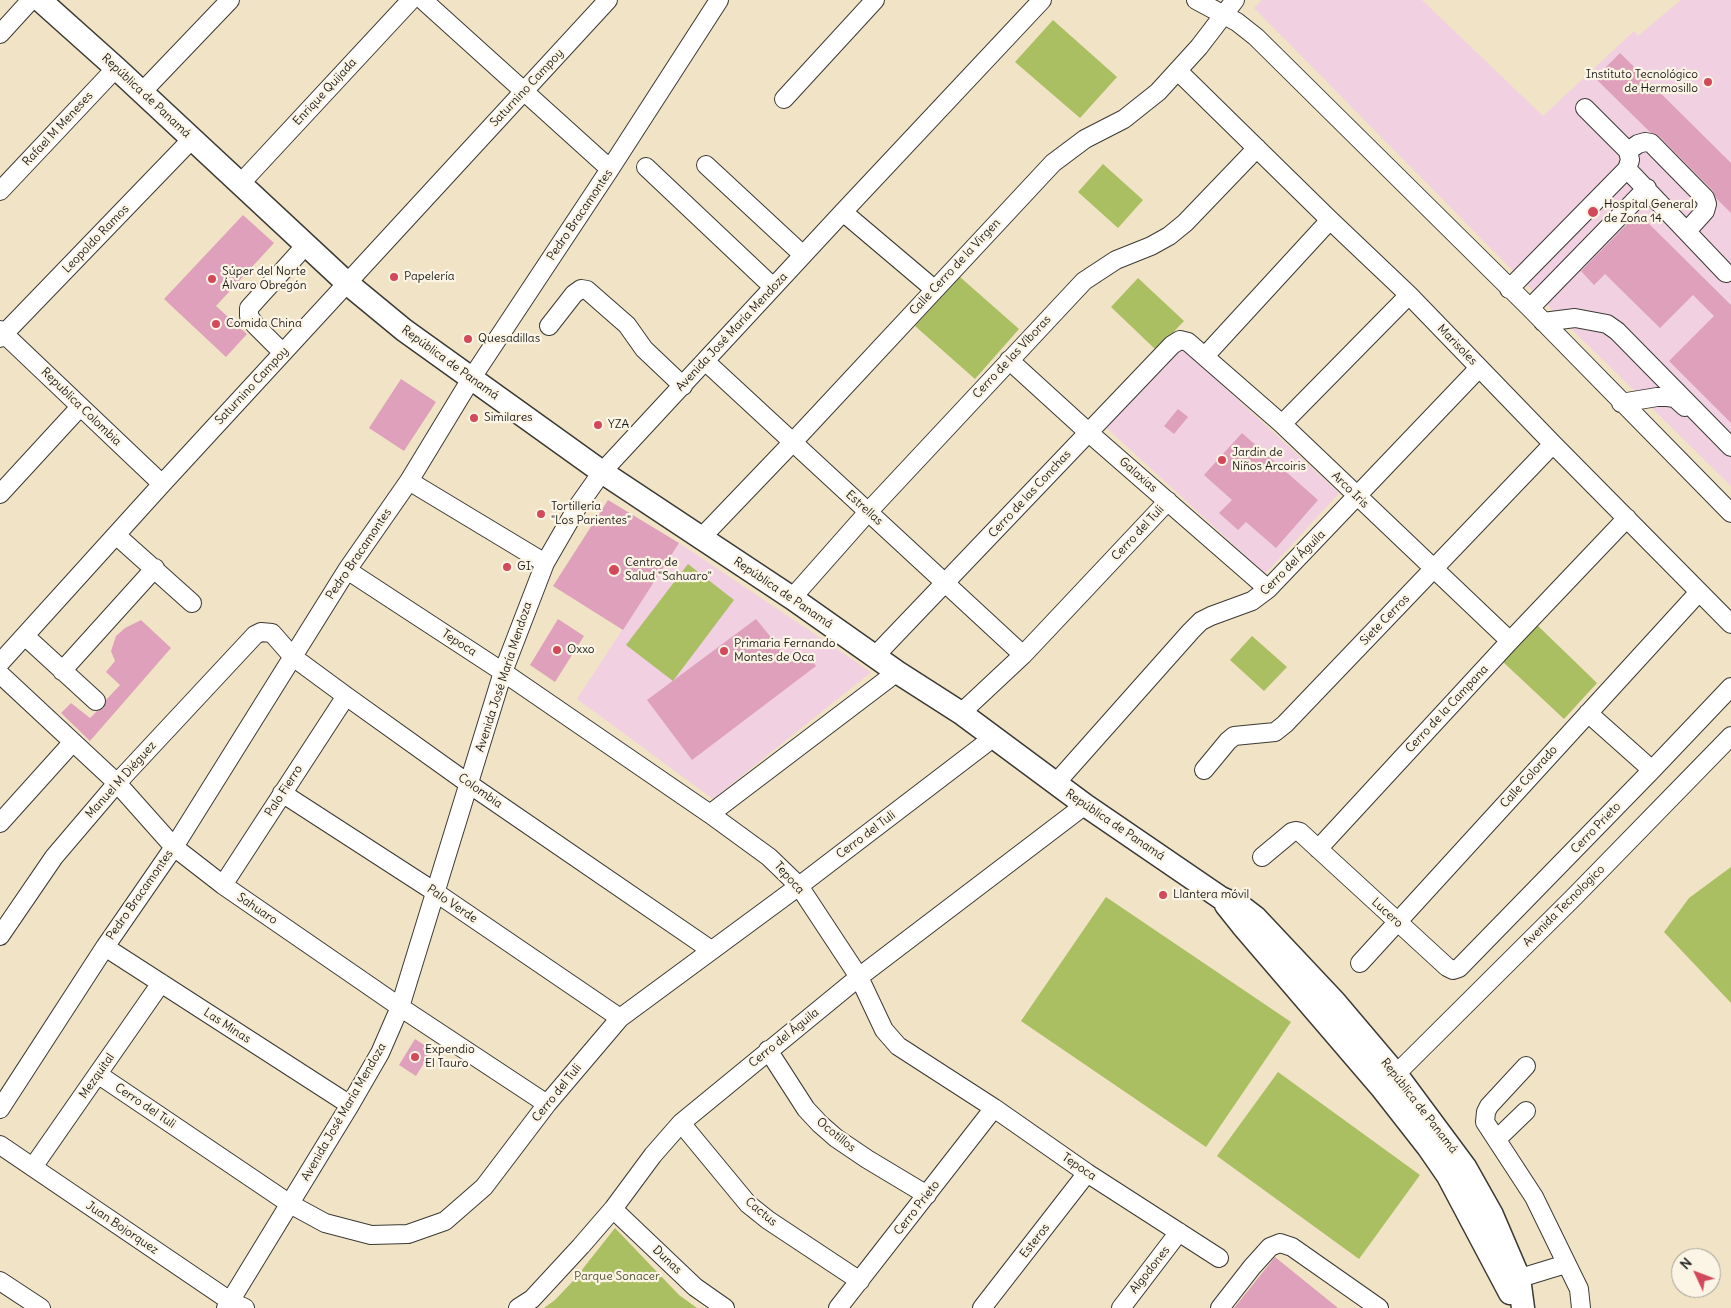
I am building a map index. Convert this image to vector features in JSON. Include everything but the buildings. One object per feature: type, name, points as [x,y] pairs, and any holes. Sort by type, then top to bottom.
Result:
[{"type":"main road","name":"República de Panamá","points":[[45,2],[347,283],[404,330],[602,472],[961,713],[1055,784],[1221,898],[1243,908],[1256,918],[1335,1002],[1396,1074],[1465,1166],[1492,1215],[1512,1280],[1523,1308]]},
{"type":"main road","name":"República de Panamá","points":[[1221,898],[1381,1087],[1428,1147],[1448,1176],[1484,1244],[1512,1280],[1518,1308]]},
{"type":"main road","points":[[1242,925],[1264,938],[1277,949],[1380,1071],[1387,1075],[1396,1074]]},
{"type":"main road","points":[[1396,1074],[1393,1080],[1394,1088],[1435,1142],[1463,1184],[1481,1225],[1484,1244]]},
{"type":"street","points":[[142,92],[230,0]]},
{"type":"street","name":"Enrique Quijada","points":[[240,184],[411,0]]},
{"type":"street","points":[[423,0],[610,169]]},
{"type":"street","name":"Saturnino Campoy","points":[[0,663],[283,352],[608,0]]},
{"type":"street","name":"Pedro Bracamontes","points":[[0,1109],[105,947],[174,847],[347,570],[409,481],[471,379],[719,0]]},
{"type":"street","points":[[784,99],[874,0]]},
{"type":"street","points":[[1196,0],[1237,22],[1256,37],[1530,308],[1731,513]]},
{"type":"street","name":"Calle Cerro de la Virgen","points":[[701,538],[1053,163],[1085,139],[1124,119],[1158,92],[1178,72],[1235,0]]},
{"type":"street","points":[[0,34],[45,2]]},
{"type":"street","name":"Avenida José María Mendoza","points":[[234,1306],[290,1204],[380,1053],[400,1007],[503,672],[545,563],[578,506],[602,472],[843,212],[1032,4]]},
{"type":"street","name":"Rafael M Meneses","points":[[0,191],[116,68]]},
{"type":"street","name":"Marisoles","points":[[1178,72],[1409,295],[1731,624]]},
{"type":"street","points":[[1509,289],[1628,169],[1630,160],[1628,151],[1585,108]]},
{"type":"street","name":"Leopoldo Ramos","points":[[1,334],[192,139]]},
{"type":"street","points":[[1628,151],[1638,144],[1645,142],[1652,144],[1704,198],[1707,204],[1705,210],[1687,231]]},
{"type":"street","name":"Cerro de las Víboras","points":[[792,598],[868,512],[1084,281],[1116,260],[1151,246],[1185,223],[1257,148]]},
{"type":"street","points":[[706,165],[803,255]]},
{"type":"street","points":[[646,167],[773,288]]},
{"type":"street","points":[[1628,169],[1726,272]]},
{"type":"street","points":[[1530,308],[1647,188]]},
{"type":"street","points":[[843,212],[934,289]]},
{"type":"street","points":[[1205,356],[1330,220]]},
{"type":"street","points":[[283,352],[255,325],[249,316],[249,308],[306,245]]},
{"type":"street","points":[[1547,249],[1571,266]]},
{"type":"street","points":[[550,326],[574,294],[581,289],[587,290],[627,325],[644,349],[683,386]]},
{"type":"street","points":[[1282,424],[1409,295]]},
{"type":"street","points":[[1543,322],[1576,318],[1607,324],[1617,331],[1731,447]]},
{"type":"street","name":"Republica Colombia","points":[[1,334],[162,484]]},
{"type":"street","name":"Cerro de las Conchas","points":[[875,656],[946,584],[1172,345],[1180,340],[1188,342]]},
{"type":"street","name":"Arco Iris","points":[[1188,342],[1282,424],[1510,641]]},
{"type":"street","name":"Galaxias","points":[[1009,360],[1088,432],[1268,589]]},
{"type":"street","name":"Estrellas","points":[[705,361],[1023,655]]},
{"type":"street","name":"Cerro del Águila","points":[[1055,784],[1201,621],[1252,601],[1268,589],[1479,368]]},
{"type":"street","points":[[1621,402],[1656,397],[1675,398],[1731,454]]},
{"type":"street","points":[[0,494],[80,407]]},
{"type":"street","name":"Siete Cerros","points":[[1204,770],[1234,736],[1275,732],[1285,724],[1553,444]]},
{"type":"street","points":[[409,481],[545,563]]},
{"type":"street","name":"Cerro del Tuli","points":[[961,713],[1023,655],[1168,501]]},
{"type":"street","name":"Cerro de la Campana","points":[[1318,849],[1510,641],[1627,518]]},
{"type":"street","points":[[116,535],[192,603]]},
{"type":"street","points":[[62,671],[155,568]]},
{"type":"street","name":"Tepoca","points":[[347,570],[503,672],[710,814],[769,857],[799,886],[859,977],[878,1019],[890,1038],[898,1046],[994,1108],[1087,1173],[1219,1258]]},
{"type":"street","name":"Calle Colorado","points":[[1360,963],[1700,592]]},
{"type":"street","name":"Colombia","points":[[256,635],[261,632],[272,633],[293,657],[346,696],[469,784],[711,950]]},
{"type":"street","name":"Manuel M Diéguez","points":[[0,936],[54,857],[117,783],[256,635]]},
{"type":"street","points":[[25,636],[96,701]]},
{"type":"street","points":[[710,814],[898,672]]},
{"type":"street","name":"Sahuaro","points":[[0,674],[117,783],[174,847],[223,885],[400,1007],[547,1104]]},
{"type":"street","name":"Cerro Prieto","points":[[1458,968],[1731,687]]},
{"type":"street","name":"Palo Fierro","points":[[223,885],[346,696]]},
{"type":"street","points":[[1588,712],[1652,770]]},
{"type":"street","name":"Avenida Tecnologico","points":[[1396,1074],[1574,897],[1731,736]]},
{"type":"street","name":"Cerro del Tuli","points":[[99,1075],[290,1204],[325,1223],[370,1236],[408,1234],[445,1221],[484,1187],[547,1104],[620,1018],[799,886],[994,737]]},
{"type":"street","points":[[0,823],[72,743]]},
{"type":"street","name":"Palo Verde","points":[[282,792],[435,892],[620,1018]]},
{"type":"street","name":"Cerro del Águila","points":[[518,1308],[532,1300],[613,1209],[652,1155],[681,1122],[859,977],[1085,805]]},
{"type":"street","points":[[1262,857],[1296,831],[1300,832],[1318,849]]},
{"type":"street","name":"Lucero","points":[[1318,849],[1447,967],[1453,970],[1458,968]]},
{"type":"street","name":"Las Minas","points":[[105,947],[350,1105]]},
{"type":"street","name":"Mezquital","points":[[33,1167],[99,1075],[161,983]]},
{"type":"street","name":"Ocotillos","points":[[768,1050],[806,1109],[820,1124],[836,1138],[867,1159],[927,1195]]},
{"type":"street","points":[[1526,1066],[1489,1106],[1485,1122],[1534,1197],[1578,1289],[1591,1308]]},
{"type":"street","name":"Cerro Prieto","points":[[838,1308],[994,1108]]},
{"type":"street","points":[[1497,1139],[1526,1111]]},
{"type":"street","name":"Cactus","points":[[681,1122],[748,1204],[768,1220],[860,1280]]},
{"type":"street","name":"Juan Bojorquez","points":[[0,1145],[234,1306]]},
{"type":"street","name":"Esteros","points":[[982,1308],[1087,1173]]},
{"type":"street","name":"Dunas","points":[[613,1209],[695,1287],[725,1308]]},
{"type":"street","name":"Algodones","points":[[1120,1308],[1179,1232]]},
{"type":"street","points":[[1220,1308],[1252,1267],[1270,1248],[1280,1243],[1292,1247],[1378,1308]]},
{"type":"street","points":[[1512,1280],[1566,1264]]},
{"type":"street","points":[[0,1280],[41,1308]]},
{"type":"street","points":[[1578,1289],[1581,1308]]},
{"type":"shaded area","name":"Hospital General de Zona 14","points":[[1262,0],[1422,0],[1543,116],[1634,31],[1638,36],[1681,0],[1731,0],[1731,486],[1537,295],[1254,8]]},
{"type":"shaded area","name":"Jardin de Niños Arcoiris","points":[[1180,346],[1339,493],[1265,574],[1106,427]]},
{"type":"shaded area","name":"Primaria Fernando Montes de Oca","points":[[679,543],[871,672],[713,799],[577,699]]},
{"type":"green space","points":[[1053,20],[1117,77],[1080,118],[1015,62]]},
{"type":"green space","points":[[1103,164],[1143,200],[1118,228],[1078,192]]},
{"type":"green space","points":[[960,277],[1019,329],[975,379],[915,326]]},
{"type":"green space","points":[[1138,278],[1184,321],[1156,350],[1111,307]]},
{"type":"green space","points":[[688,564],[734,600],[673,681],[626,645]]},
{"type":"green space","points":[[1536,624],[1597,683],[1564,719],[1502,661]]},
{"type":"green space","points":[[1252,636],[1287,667],[1264,691],[1230,660]]},
{"type":"green space","points":[[1731,867],[1731,1003],[1664,932],[1689,898]]},
{"type":"green space","points":[[1106,897],[1291,1022],[1206,1147],[1021,1021]]},
{"type":"green space","points":[[1278,1072],[1420,1175],[1359,1259],[1217,1156]]},
{"type":"green space","name":"Parque Sonacer","points":[[615,1228],[679,1295],[697,1308],[544,1308],[555,1300],[574,1280]]},
{"type":"place","name":"Instituto Tecnológico de Hermosillo","points":[[1708,82]]},
{"type":"place","name":"Hospital General de Zona 14","points":[[1593,212]]},
{"type":"place","name":"Papelería","points":[[394,277]]},
{"type":"place","name":"Súper del Norte Álvaro Obregón","points":[[212,279]]},
{"type":"place","name":"Comida China","points":[[216,324]]},
{"type":"place","name":"Quesadillas","points":[[468,339]]},
{"type":"place","name":"Similares","points":[[474,418]]},
{"type":"place","name":"YZA","points":[[598,425]]},
{"type":"place","name":"Jardin de Niños Arcoiris","points":[[1222,460]]},
{"type":"place","name":"Tortillería \"Los Parientes\"","points":[[541,514]]},
{"type":"place","name":"GI","points":[[507,567]]},
{"type":"place","name":"Centro de Salud \"Sahuaro\"","points":[[614,570]]},
{"type":"place","name":"Oxxo","points":[[557,650]]},
{"type":"place","name":"Primaria Fernando Montes de Oca","points":[[724,651]]},
{"type":"place","name":"Llantera móvil","points":[[1163,895]]},
{"type":"place","name":"Expendio El Tauro","points":[[415,1057]]}]
